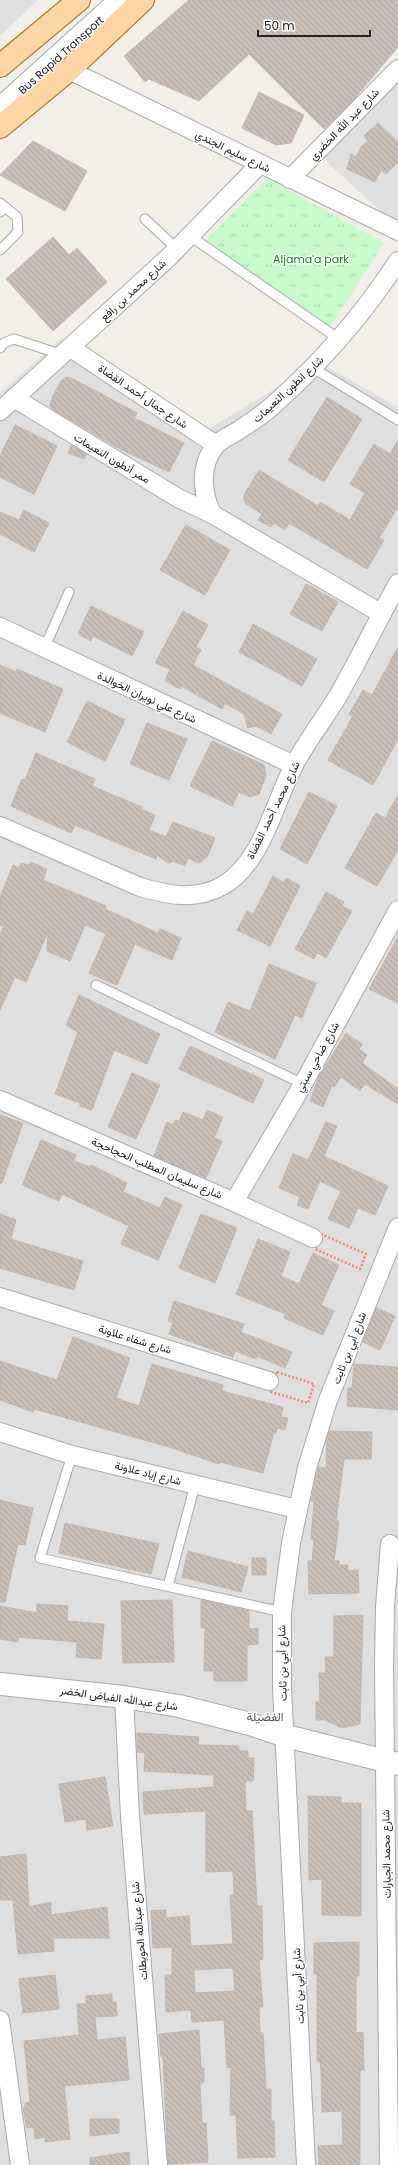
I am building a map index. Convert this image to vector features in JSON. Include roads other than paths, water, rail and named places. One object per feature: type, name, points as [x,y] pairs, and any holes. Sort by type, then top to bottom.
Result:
[{"type":"main road","points":[[0,66],[79,0]]},
{"type":"main road","points":[[0,128],[69,70],[142,0]]},
{"type":"street","name":"شارع عبد الله الخضري","points":[[290,179],[354,106],[398,69]]},
{"type":"street","name":"شارع سليم الجندي","points":[[69,70],[398,231]]},
{"type":"street","name":"شارع محمد بن رافع","points":[[0,411],[177,249],[260,164]]},
{"type":"street","name":"شارع انطون النعيمات","points":[[216,445],[258,419],[313,368],[340,339],[398,261]]},
{"type":"street","name":"شارع جمال أحمد القضاة","points":[[67,351],[216,445]]},
{"type":"street","name":"ممر أنطون النعيمات","points":[[14,398],[178,498],[212,514]]},
{"type":"street","points":[[216,445],[209,458],[203,479],[207,504],[212,514],[382,614]]},
{"type":"street","name":"شارع محمد أحمد القضاة","points":[[2,832],[140,887],[164,894],[185,896],[205,893],[222,886],[235,877],[249,862],[294,765],[338,695],[398,583]]},
{"type":"street","name":"شارع علي نويران الخوالدة","points":[[0,627],[44,649],[294,765]]},
{"type":"street","name":"شارع ضاحي سبتي","points":[[234,1202],[303,1084],[398,910]]},
{"type":"street","name":"شارع سليمان المطلب الحجاحجة","points":[[0,1100],[234,1202],[319,1241]]},
{"type":"street","name":"شارع أبي بن ثابت","points":[[306,2165],[286,1736],[282,1690],[282,1612],[297,1509],[307,1468],[328,1400],[398,1227]]},
{"type":"street","name":"شارع شفاء علاونة","points":[[1,1301],[275,1383]]},
{"type":"street","name":"شارع إياد علاونة","points":[[0,1432],[72,1455],[297,1509]]},
{"type":"street","name":"شارع محمد الجبارات","points":[[389,2165],[392,1763],[384,1622],[390,1544]]},
{"type":"street","name":"شارع عبدالله الفياض الخضر","points":[[0,1684],[124,1697],[212,1714],[286,1736],[392,1763]]},
{"type":"street","name":"شارع عبدالله الحويطات","points":[[124,1697],[130,1816],[158,2165]]},
{"type":"street","points":[[0,2020],[3,2079],[20,2165]]},
{"type":"lane","name":"Bus Rapid Transport","points":[[0,100],[110,0]]},
{"type":"lane","name":"Bus Rapid Transport","points":[[0,110],[122,0]]},
{"type":"lane","points":[[0,250],[18,232],[17,217],[2,207]]},
{"type":"lane","points":[[145,219],[177,249]]},
{"type":"lane","points":[[190,236],[340,339]]},
{"type":"lane","points":[[0,348],[8,340],[14,339],[67,351]]},
{"type":"lane","points":[[313,368],[398,420]]},
{"type":"lane","points":[[44,649],[69,592]]},
{"type":"lane","points":[[96,985],[303,1084]]},
{"type":"lane","points":[[72,1455],[40,1558],[282,1612]]},
{"type":"lane","points":[[168,1586],[195,1485]]},
{"type":"district","name":"الفضيلة","points":[[265,1716]]},
{"type":"park label","name":"Aljama'a park","points":[[311,259]]}]
